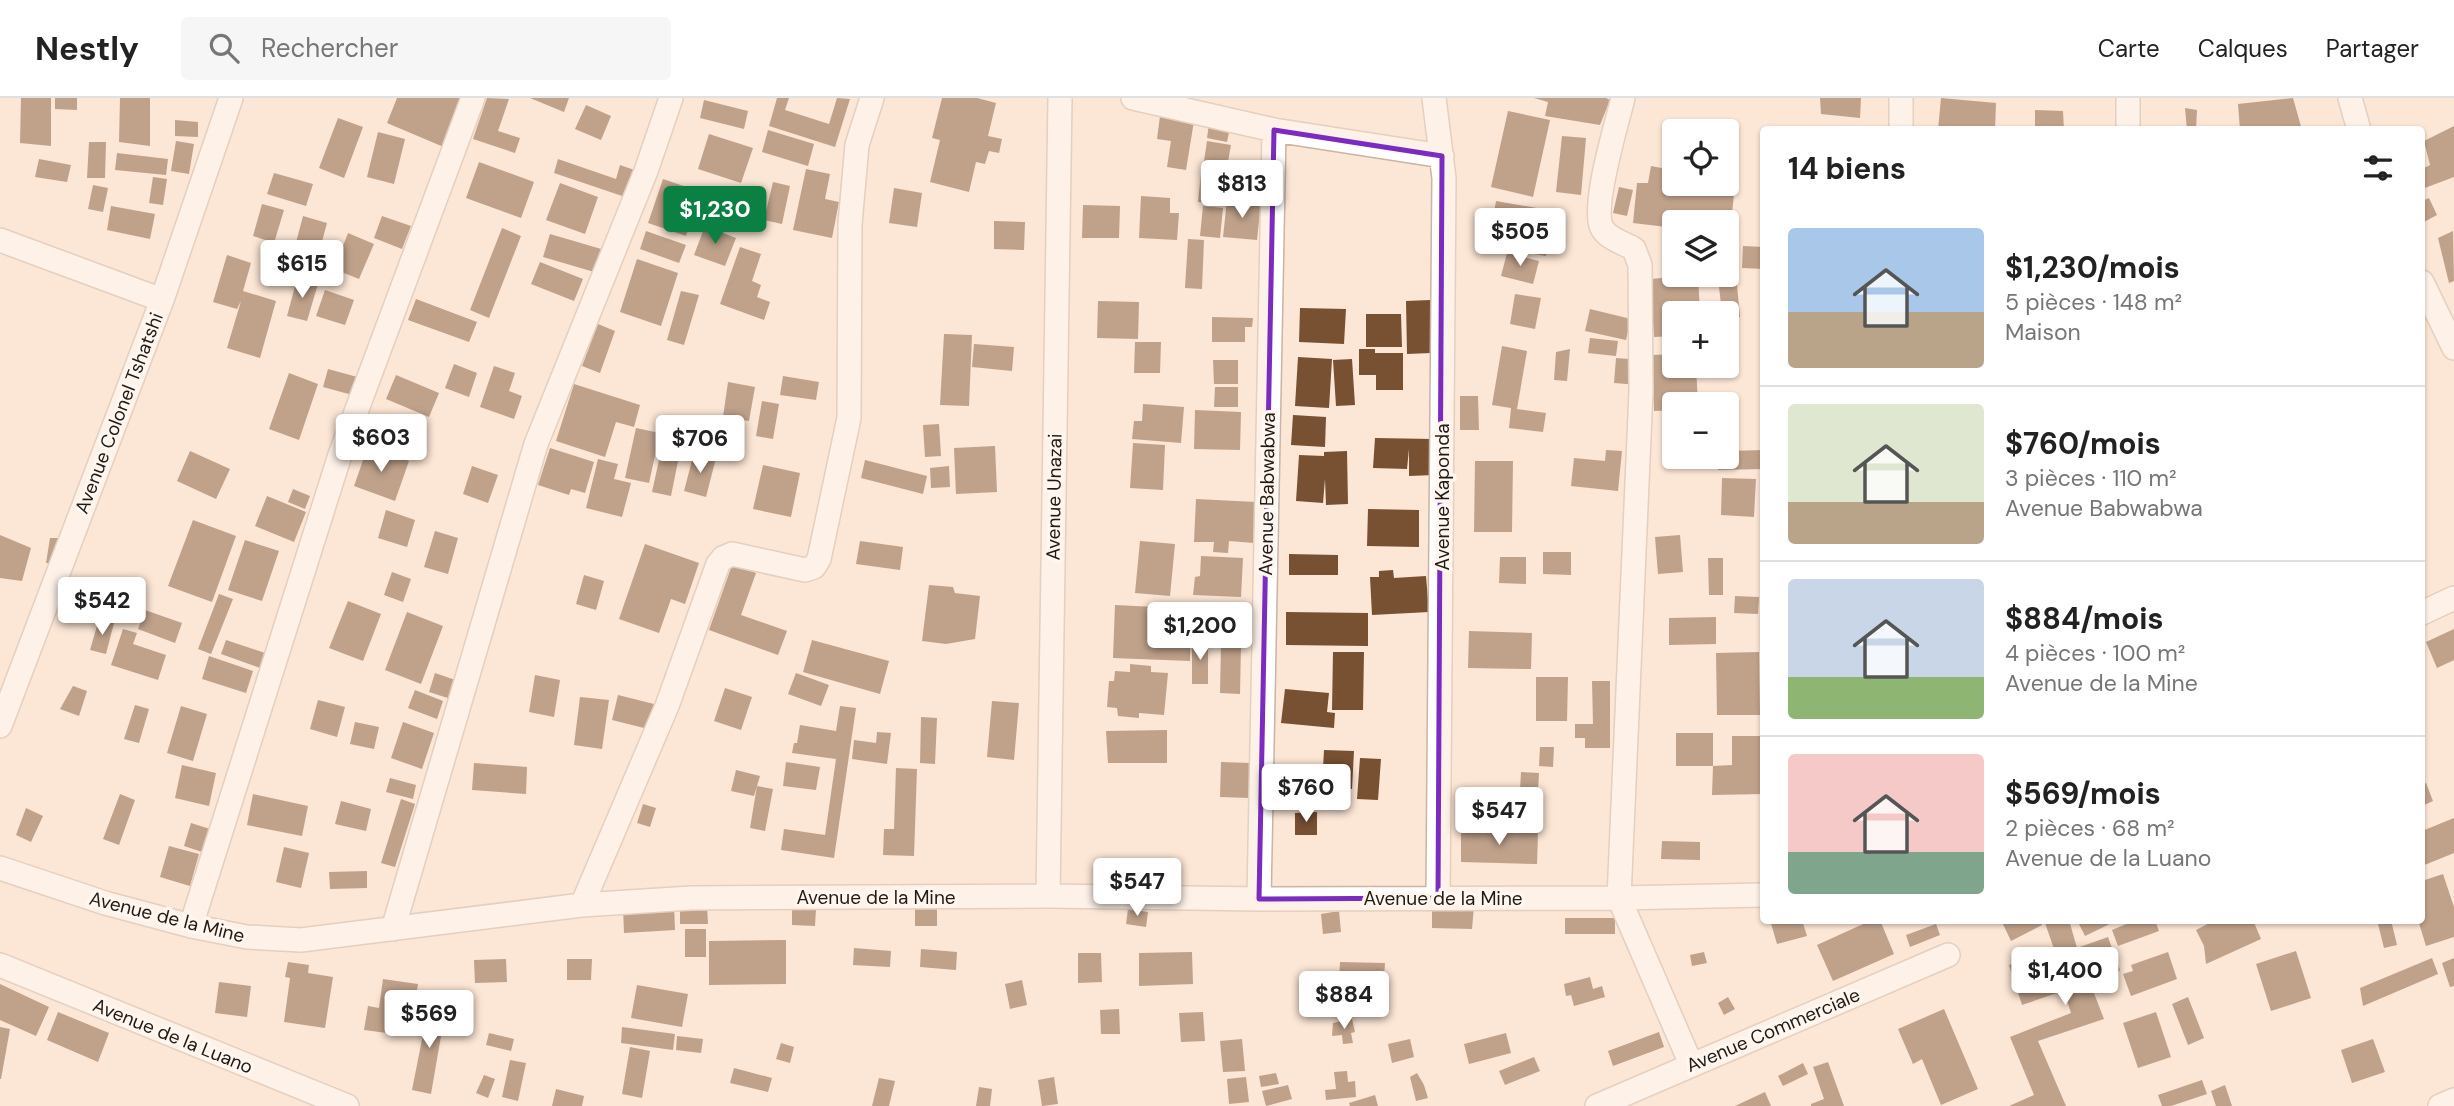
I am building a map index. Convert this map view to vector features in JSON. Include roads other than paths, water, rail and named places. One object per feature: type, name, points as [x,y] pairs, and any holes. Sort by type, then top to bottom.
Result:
[{"type":"street","name":"Avenue Colonel Tshatshi","points":[[0,726],[162,300],[231,98]]},
{"type":"street","points":[[191,926],[340,455],[473,98]]},
{"type":"street","points":[[393,929],[536,444],[646,170],[671,98]]},
{"type":"street","points":[[582,905],[667,706],[718,564],[732,554],[805,570],[814,567],[820,559],[849,418],[850,224],[857,145],[872,98]]},
{"type":"street","name":"Avenue Unazai","points":[[1048,896],[1060,98]]},
{"type":"street","points":[[1133,98],[1274,130],[1442,156]]},
{"type":"street","name":"Avenue Kaponda","points":[[1434,98],[1444,192],[1438,898]]},
{"type":"street","points":[[1623,98],[1605,170],[1600,210],[1600,225],[1604,232],[1634,249],[1640,265],[1642,391],[1619,898],[1691,1065]]},
{"type":"street","points":[[1901,98],[1901,126]]},
{"type":"street","points":[[2128,98],[2128,126]]},
{"type":"street","points":[[2350,98],[2358,126]]},
{"type":"street","name":"Avenue Babwabwa","points":[[1259,899],[1274,130]]},
{"type":"street","points":[[0,240],[162,300]]},
{"type":"street","points":[[2425,288],[2454,348]]},
{"type":"street","points":[[2425,612],[2454,598]]},
{"type":"street","name":"Avenue de la Mine","points":[[0,868],[93,900],[191,926],[247,937],[301,940],[582,905],[691,898],[1048,896],[1259,899],[1760,895]]},
{"type":"street","name":"Avenue Commerciale","points":[[1597,1106],[1948,956]]},
{"type":"street","name":"Avenue de la Luano","points":[[0,965],[307,1099],[347,1106]]},
{"type":"street","points":[[2440,1106],[2454,1100]]}]
